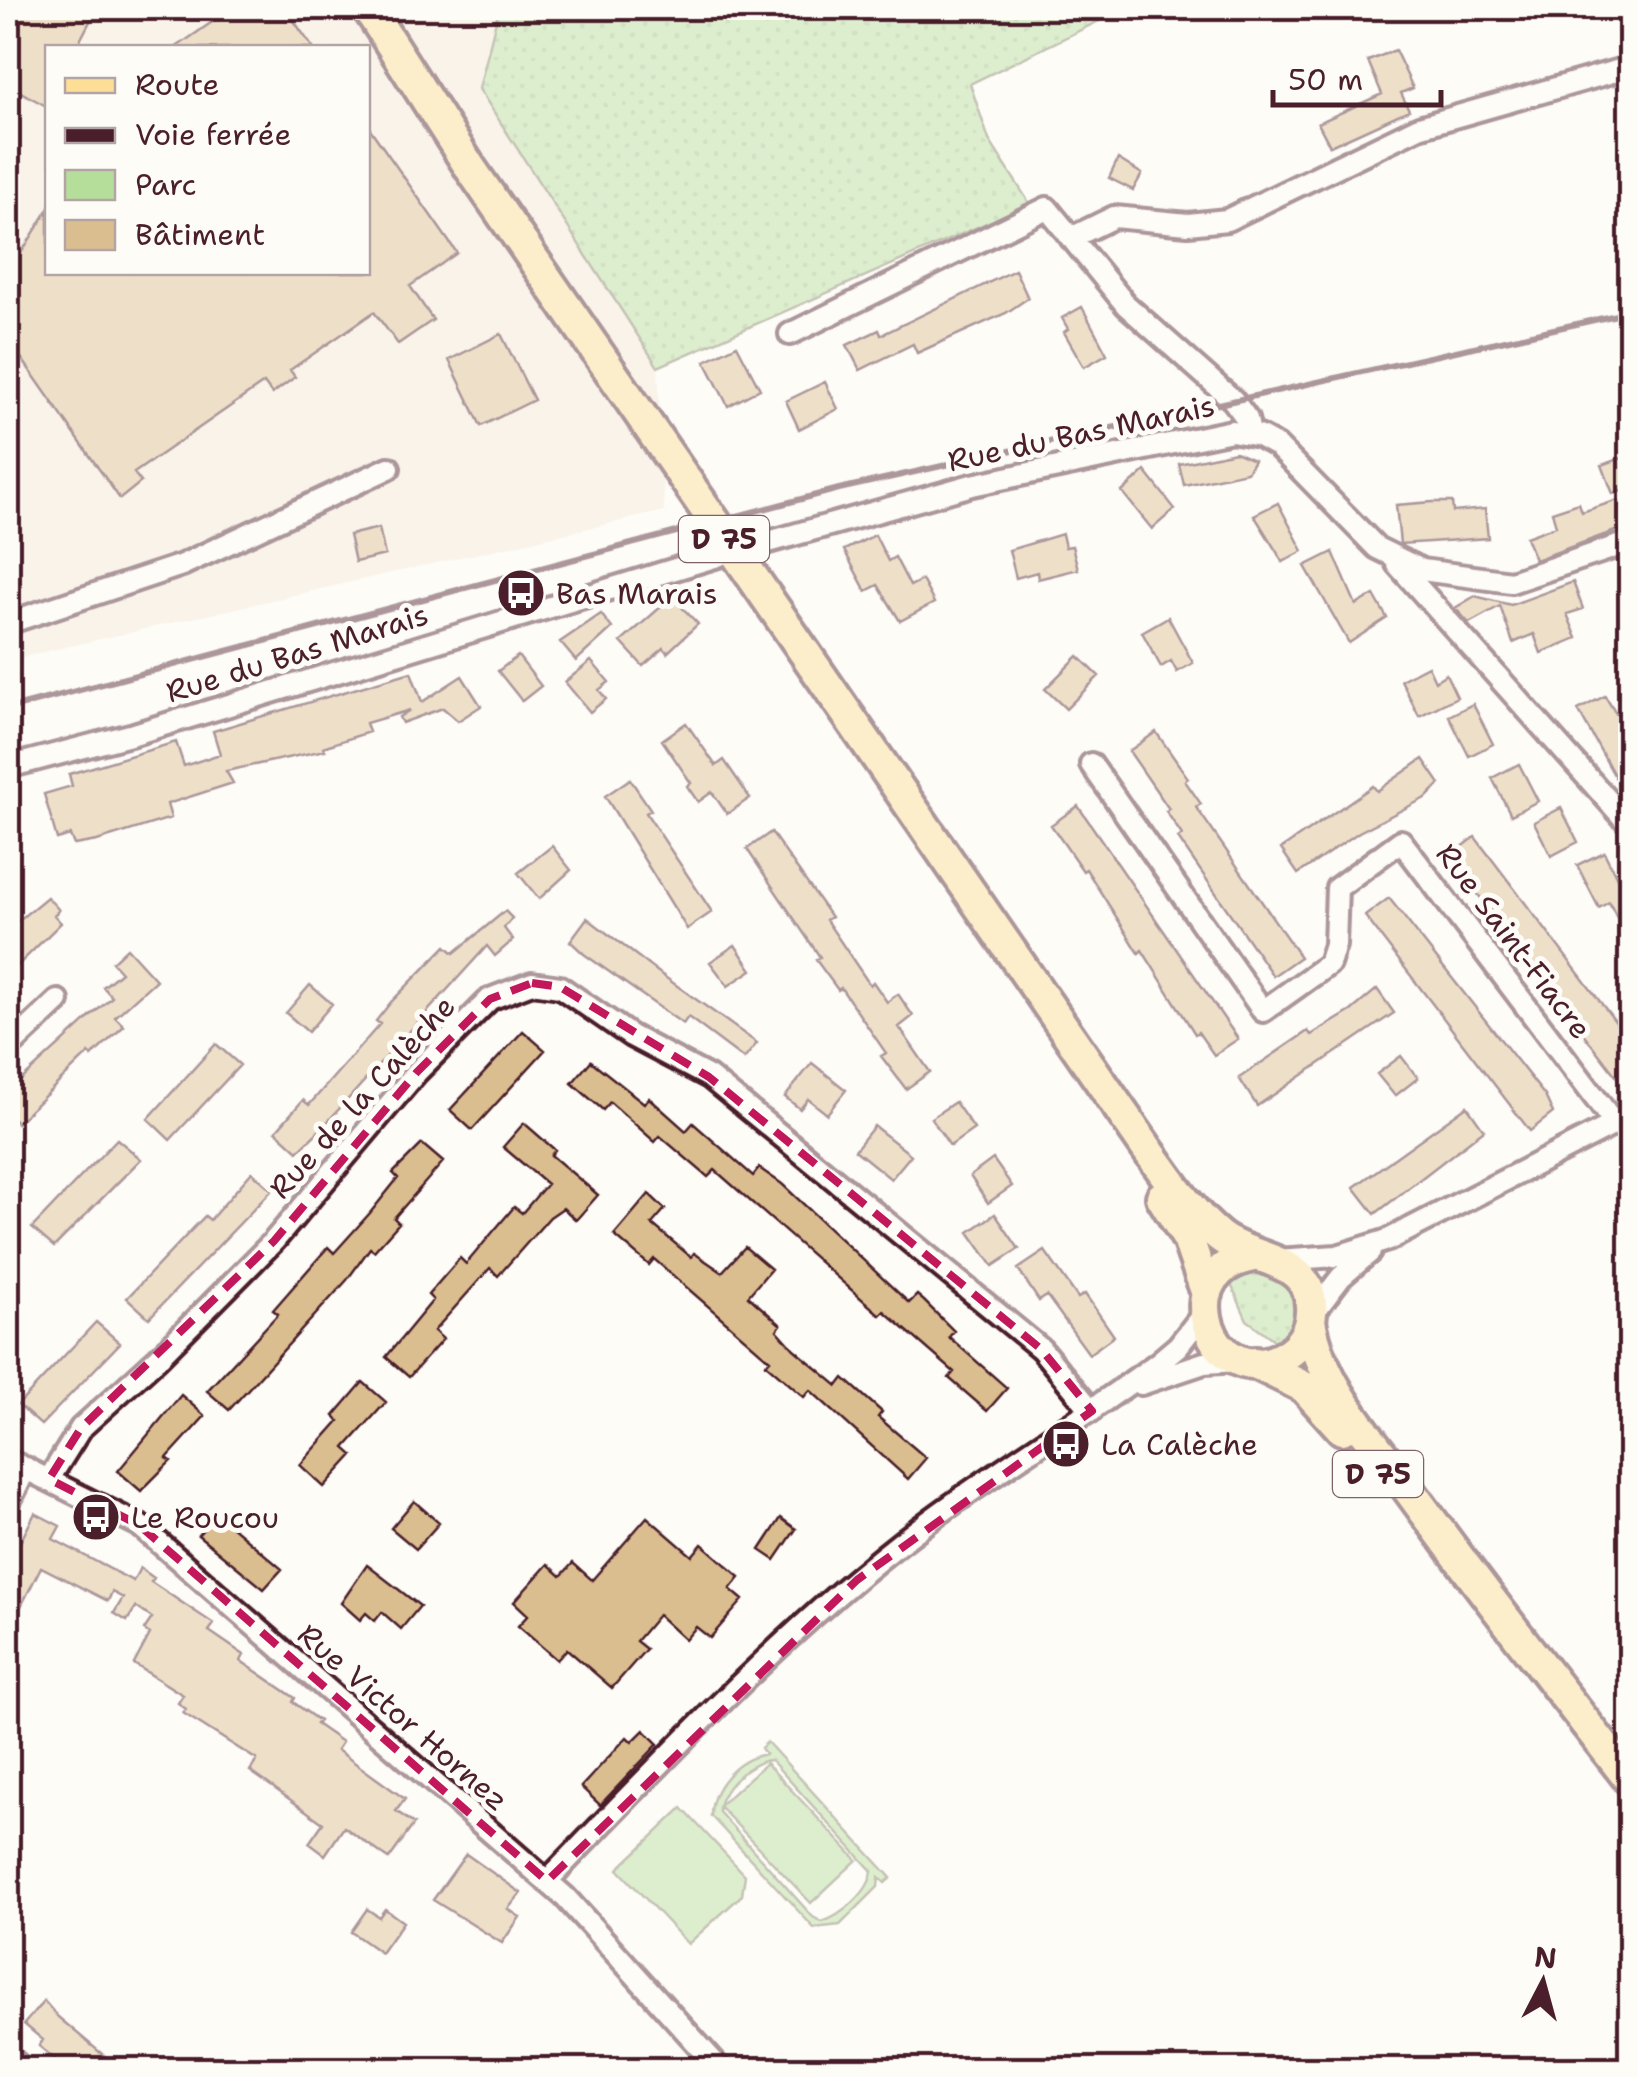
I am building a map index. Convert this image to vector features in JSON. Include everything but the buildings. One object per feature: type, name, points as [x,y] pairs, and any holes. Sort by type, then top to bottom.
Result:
[{"type":"main road","name":"D 75","points":[[345,8],[725,554],[1150,1153],[1216,1234],[1266,1258]]},
{"type":"main road","name":"D 75","points":[[368,8],[725,554],[1169,1208],[1194,1252],[1205,1304]]},
{"type":"main road","points":[[1266,1258],[1302,1280],[1310,1319],[1290,1352],[1249,1362],[1216,1344],[1205,1304],[1225,1267],[1266,1258]]},
{"type":"main road","name":"D 75","points":[[1310,1319],[1318,1355],[1341,1399],[1489,1601],[1630,1780]]},
{"type":"main road","name":"D 75","points":[[1249,1362],[1298,1382],[1318,1400],[1489,1601]]},
{"type":"street","points":[[1071,238],[1114,216],[1188,224],[1226,220],[1420,128],[1630,66]]},
{"type":"street","points":[[790,334],[1048,208],[1146,326],[1233,400],[1247,419],[1250,433]]},
{"type":"street","name":"Rue du Bas Marais","points":[[8,767],[134,734],[725,554],[972,485],[1224,431],[1250,433],[1288,456],[1392,558],[1437,574],[1511,582],[1630,542]]},
{"type":"street","points":[[8,623],[182,565],[389,468]]},
{"type":"street","points":[[1392,558],[1630,824]]},
{"type":"street","name":"Rue Saint-Fiacre","points":[[1091,764],[1263,1010],[1329,964],[1336,945],[1337,888],[1401,840],[1623,1120]]},
{"type":"street","name":"Rue de la Calèche","points":[[49,1479],[81,1428],[172,1345],[274,1241],[418,1072],[490,999],[532,982],[560,987],[631,1036],[709,1077],[1041,1348],[1092,1411]]},
{"type":"street","points":[[8,1048],[58,1000]]},
{"type":"street","points":[[1310,1319],[1354,1264],[1388,1240],[1623,1120]]},
{"type":"street","points":[[1266,1258],[1337,1256],[1388,1240]]},
{"type":"street","points":[[546,1881],[653,1771],[858,1580],[922,1526],[1112,1398],[1178,1346],[1205,1304]]},
{"type":"street","points":[[1112,1398],[1204,1363],[1249,1362]]},
{"type":"street","points":[[8,1504],[17,1464]]},
{"type":"street","name":"Rue Victor Hornez","points":[[17,1464],[139,1526],[546,1881],[720,2070]]},
{"type":"street","points":[[8,2056],[24,2070]]},
{"type":"highlighted area","points":[[532,983],[560,987],[709,1077],[1041,1349],[1092,1411],[857,1580],[547,1881],[139,1525],[49,1479],[81,1428],[274,1241],[417,1072],[490,999]]},
{"type":"shaded area","points":[[8,8],[499,8],[479,89],[658,367],[664,511],[8,660]]},
{"type":"green space","points":[[499,8],[1091,8],[1105,18],[970,84],[989,140],[1030,204],[658,367],[479,89]]},
{"type":"green space","points":[[1256,1272],[1280,1281],[1292,1300],[1293,1322],[1278,1343],[1247,1320],[1230,1282]]},
{"type":"green space","points":[[767,1742],[891,1878],[885,1883],[879,1877],[878,1887],[840,1925],[814,1928],[711,1816],[720,1785],[744,1762],[765,1754],[761,1748]],"holes":[[[771,1760],[872,1871],[866,1887],[853,1902],[822,1922],[813,1917],[719,1812],[723,1795],[745,1771]]]},
{"type":"green space","points":[[766,1763],[857,1860],[811,1903],[719,1806]]},
{"type":"green space","points":[[682,1808],[745,1875],[742,1895],[688,1944],[618,1869]]},
{"type":"railway","points":[[8,709],[839,489],[1630,312]]},
{"type":"place","name":"Bas Marais","points":[[521,593]]},
{"type":"place","name":"La Calèche","points":[[1066,1444]]},
{"type":"place","name":"Le Roucou","points":[[96,1517]]}]
